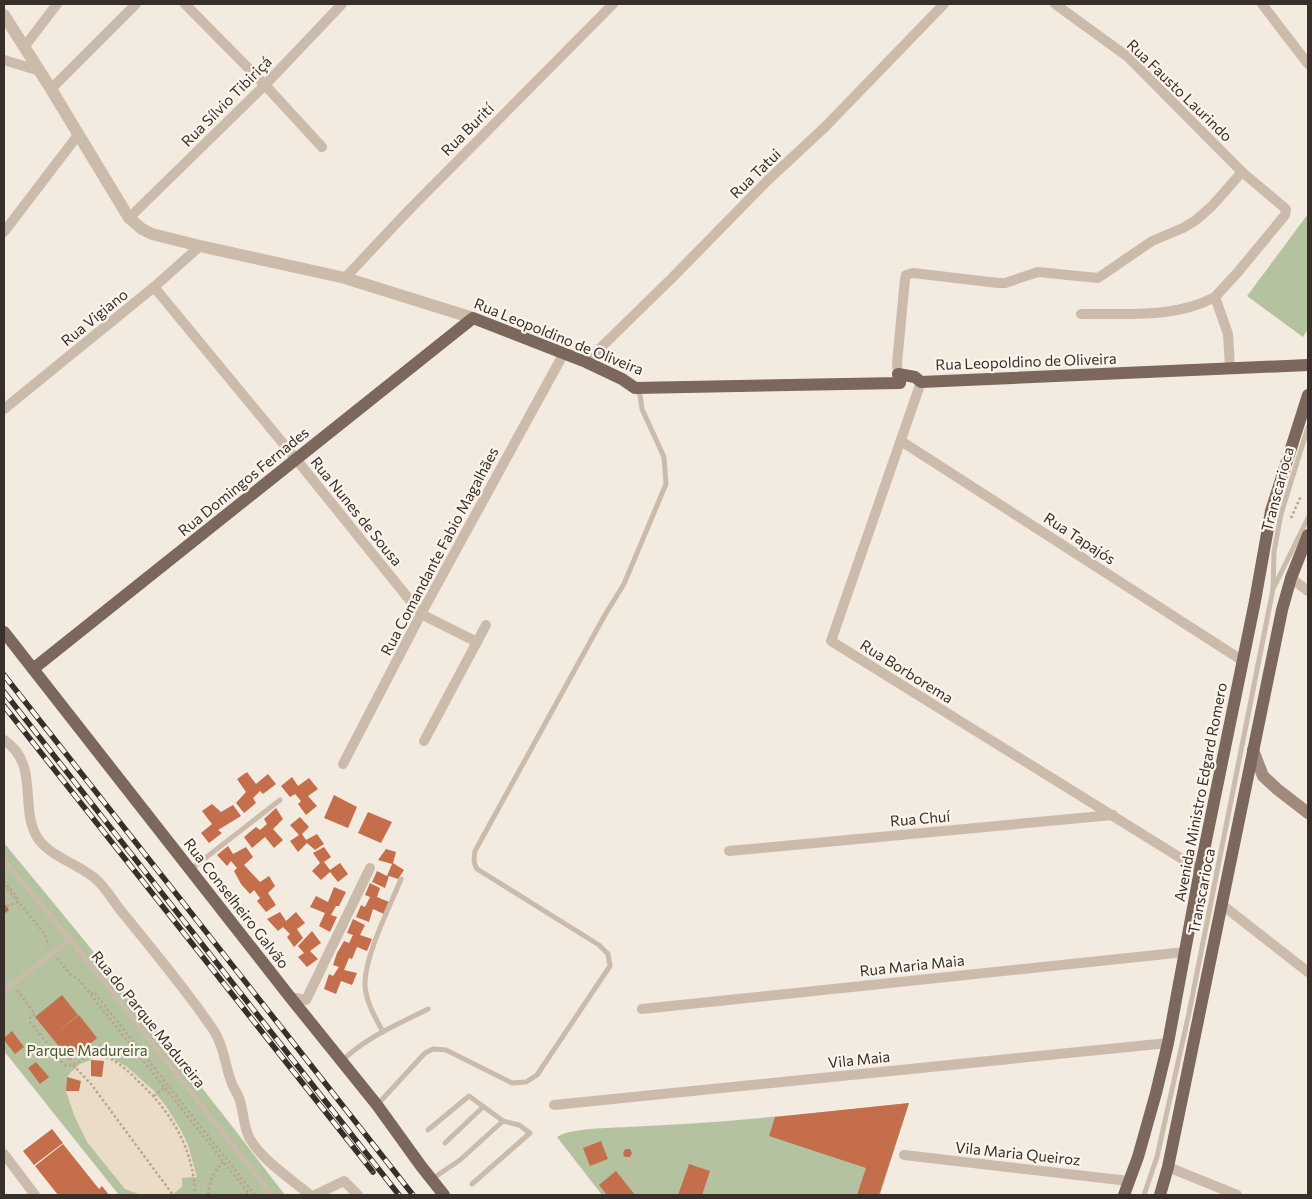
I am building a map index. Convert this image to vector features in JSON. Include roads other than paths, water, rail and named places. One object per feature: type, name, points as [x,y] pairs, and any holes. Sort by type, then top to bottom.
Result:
[{"type":"main road","name":"Rua Leopoldino de Oliveira","points":[[473,318],[586,362],[622,379],[635,388],[900,383],[898,374],[915,377],[921,382],[1308,365]]},
{"type":"main road","name":"Rua Domingos Fernades","points":[[33,669],[473,318]]},
{"type":"main road","name":"Avenida Ministro Edgard Romero","points":[[1124,1195],[1149,1121],[1168,1043],[1273,501],[1308,395]]},
{"type":"main road","points":[[1160,1195],[1168,1167],[1282,610],[1291,578],[1308,535]]},
{"type":"main road","name":"Rua Conselheiro Galvão","points":[[4,632],[377,1105],[444,1195]]},
{"type":"main road","points":[[1253,750],[1263,776],[1308,813]]},
{"type":"street","points":[[25,46],[57,4]]},
{"type":"street","points":[[51,89],[136,4]]},
{"type":"street","points":[[186,4],[322,147]]},
{"type":"street","name":"Rua Sílvio Tibiriçá","points":[[129,218],[265,85],[342,4]]},
{"type":"street","name":"Rua Burití","points":[[345,278],[407,212],[613,4]]},
{"type":"street","name":"Rua Tatui","points":[[586,362],[767,181],[825,127],[944,4]]},
{"type":"street","name":"Rua Fausto Laurindo","points":[[1055,4],[1128,57],[1242,172],[1286,209],[1285,215],[1215,297]]},
{"type":"street","points":[[1262,4],[1308,64]]},
{"type":"street","name":"Rua Leopoldino de Oliveira","points":[[4,15],[25,46],[129,218],[142,229],[152,234],[200,246],[345,278],[473,318]]},
{"type":"street","points":[[4,60],[40,71]]},
{"type":"street","points":[[4,232],[78,135]]},
{"type":"street","points":[[898,374],[897,363],[904,278],[908,274],[922,274],[998,284],[1038,272],[1098,278],[1152,241],[1183,228],[1196,220],[1212,206],[1242,172]]},
{"type":"street","name":"Rua Vigiano","points":[[4,409],[154,287],[200,246]]},
{"type":"street","name":"Rua Nunes de Sousa","points":[[154,287],[422,614]]},
{"type":"street","points":[[1081,314],[1175,311],[1204,303],[1215,297],[1228,334],[1230,368]]},
{"type":"street","name":"Rua Comandante Fabio Magalhães","points":[[343,764],[564,353]]},
{"type":"street","name":"Rua Borborema","points":[[921,382],[832,641],[1200,870]]},
{"type":"street","name":"Rua Tapajós","points":[[901,441],[1243,661]]},
{"type":"street","points":[[1291,578],[1308,591]]},
{"type":"street","points":[[422,614],[477,642]]},
{"type":"street","points":[[424,741],[486,625]]},
{"type":"street","points":[[4,740],[20,755],[26,774],[32,823],[37,837],[48,848],[93,876],[144,938],[219,1039],[232,1086],[239,1098],[248,1137],[257,1150],[310,1195]]},
{"type":"street","name":"Rua Chuí","points":[[729,851],[1113,815]]},
{"type":"street","points":[[290,997],[306,1000],[370,868]]},
{"type":"street","points":[[1222,904],[1308,972]]},
{"type":"street","name":"Rua Maria Maia","points":[[642,1009],[1185,952]]},
{"type":"street","name":"Vila Maia","points":[[554,1105],[1168,1043]]},
{"type":"street","points":[[4,1154],[35,1195]]},
{"type":"street","name":"Vila Maria Queiroz","points":[[904,1155],[1129,1181]]},
{"type":"street","points":[[1168,1167],[1237,1195]]},
{"type":"street","points":[[315,1195],[344,1181],[358,1195]]},
{"type":"lane","points":[[377,1105],[425,1053],[433,1049],[446,1050],[512,1083],[526,1082],[536,1076],[610,966],[608,954],[599,945],[477,869],[474,859],[475,851],[601,621],[624,584],[666,484],[664,457],[644,416],[640,395],[635,388]]},
{"type":"lane","name":"Transcarioca","points":[[1144,1195],[1157,1157],[1190,1013],[1273,589],[1274,552],[1281,514],[1308,426]]},
{"type":"lane","name":"Transcarioca","points":[[1273,589],[1308,518]]},
{"type":"lane","points":[[190,870],[280,800]]},
{"type":"lane","name":"Rua do Parque Madureira","points":[[4,860],[70,939],[272,1195]]},
{"type":"lane","points":[[383,1032],[370,1009],[365,985],[369,959],[401,879]]},
{"type":"lane","points":[[4,991],[70,939]]},
{"type":"lane","points":[[342,1061],[352,1052],[383,1032],[428,1009]]},
{"type":"lane","points":[[428,1130],[469,1096],[503,1121],[519,1125],[530,1133],[472,1184]]},
{"type":"lane","points":[[444,1144],[483,1107]]},
{"type":"lane","points":[[431,1179],[460,1160],[503,1121]]},
{"type":"railway","points":[[4,675],[413,1195]]},
{"type":"railway","points":[[4,692],[399,1195]]},
{"type":"railway","points":[[4,706],[373,1172]]},
{"type":"park label","name":"Parque Madureira","points":[[87,1050]]}]
